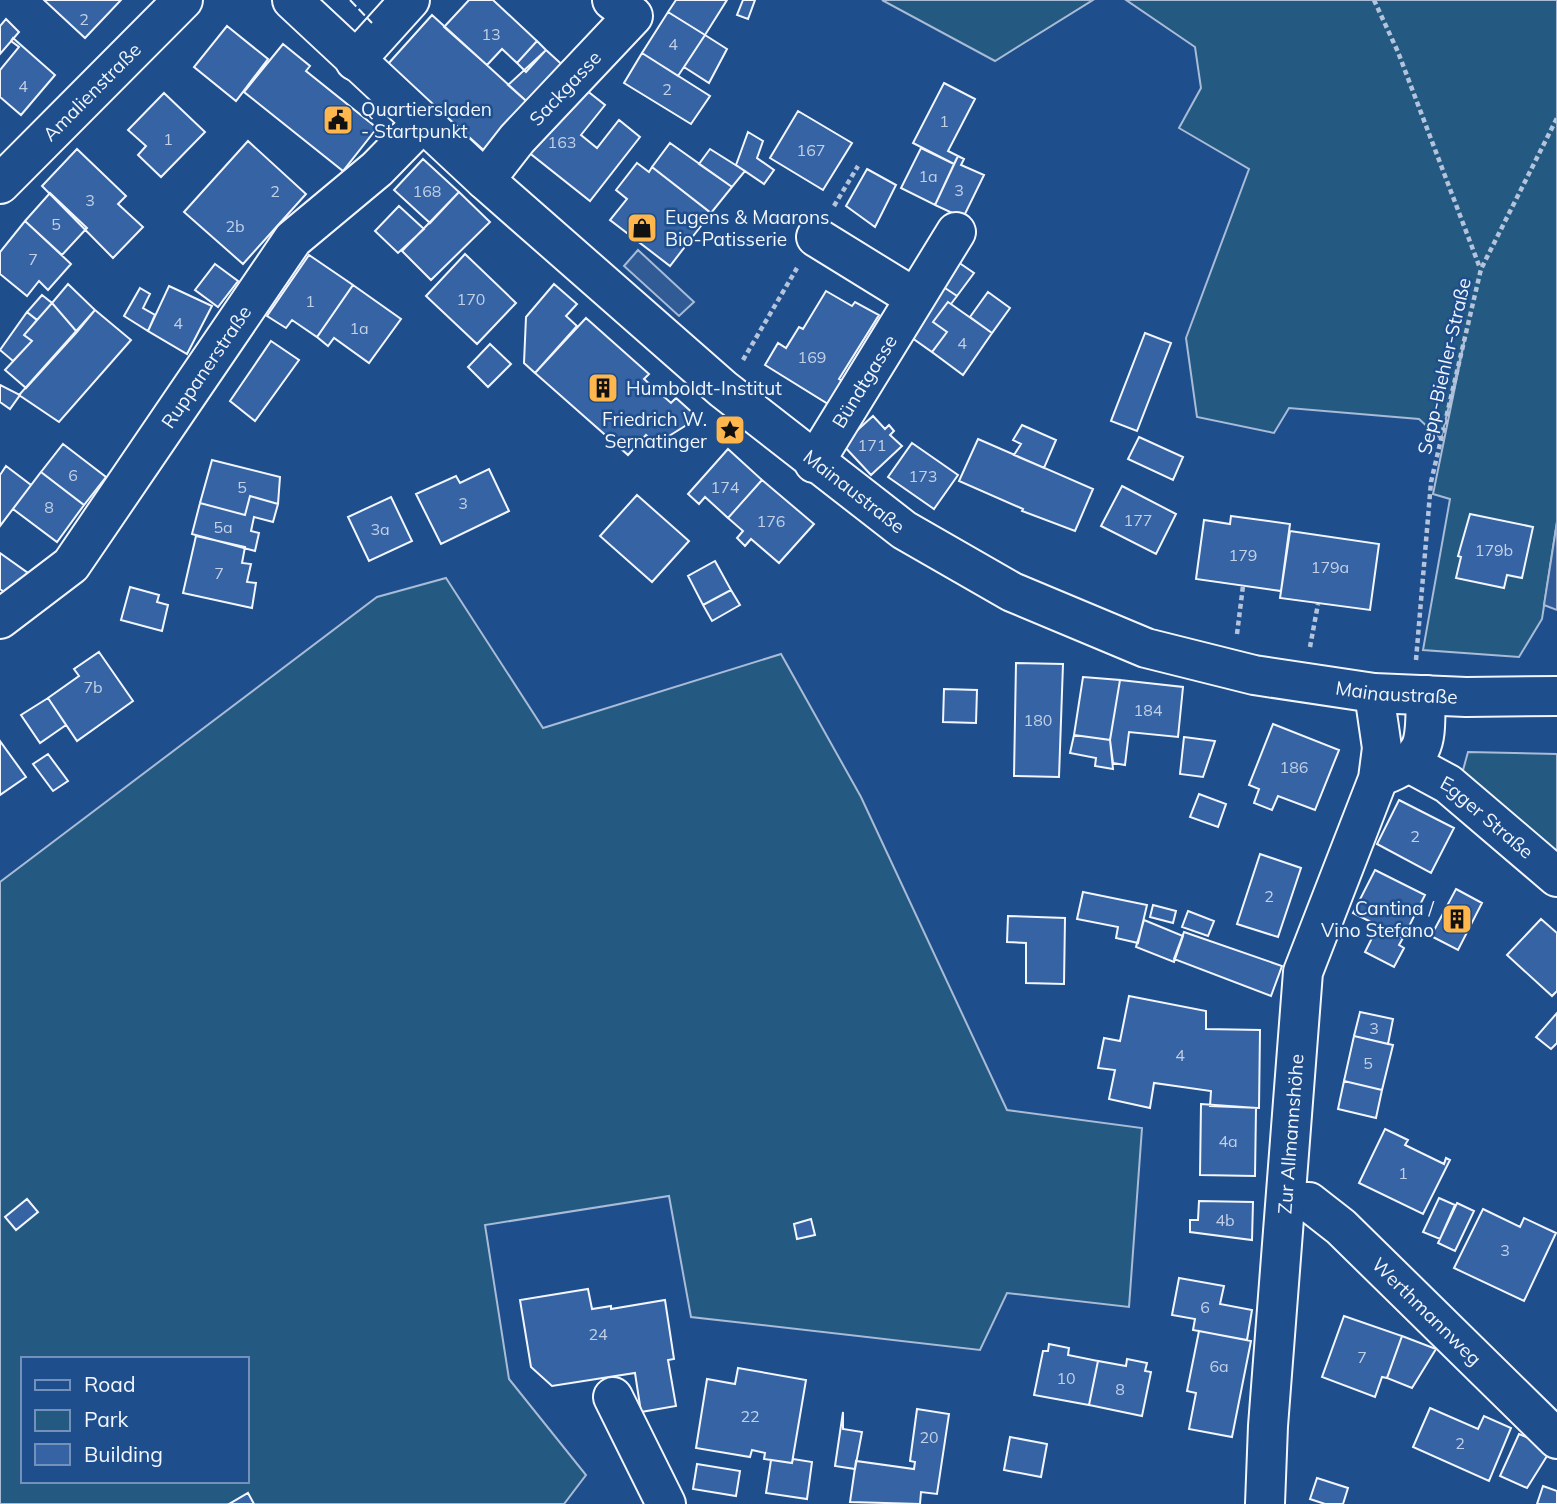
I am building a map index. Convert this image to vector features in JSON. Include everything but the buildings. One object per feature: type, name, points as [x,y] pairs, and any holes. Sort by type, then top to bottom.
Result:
[{"type":"street","name":"Amalienstraße","points":[[0,184],[183,0]]},
{"type":"street","name":"Mainaustraße","points":[[292,0],[485,180],[723,389],[814,463],[904,530],[1012,592],[1050,610],[1158,651],[1254,675],[1374,693],[1420,684],[1557,695]]},
{"type":"street","points":[[355,61],[410,0]]},
{"type":"street","name":"Sackgasse","points":[[485,180],[517,139],[633,16],[612,0]]},
{"type":"street","name":"Ruppanerstraße","points":[[0,619],[71,565],[293,239],[377,169],[422,123]]},
{"type":"street","name":"Bündtgasse","points":[[814,463],[956,232]]},
{"type":"street","points":[[816,237],[915,299]]},
{"type":"street","name":"Zur Allmannshöhe","points":[[1265,1504],[1268,1426],[1303,972],[1394,771],[1423,744],[1420,684]]},
{"type":"street","name":"Zur Allmannshöhe","points":[[1374,693],[1382,748],[1394,771]]},
{"type":"street","name":"Egger Straße","points":[[1394,771],[1448,784],[1557,877]]},
{"type":"street","name":"Werthmannweg","points":[[1286,1202],[1309,1202],[1341,1227],[1557,1439]]},
{"type":"street","points":[[613,1397],[666,1504]]},
{"type":"path","name":"Sepp-Biehler-Straße","points":[[1374,0],[1398,52],[1481,269],[1432,482],[1420,684]]},
{"type":"path","points":[[1481,269],[1557,118]]},
{"type":"path","points":[[723,389],[859,166]]},
{"type":"path","points":[[1236,645],[1243,586]]},
{"type":"path","points":[[1308,660],[1318,604]]},
{"type":"green space","points":[[882,0],[1093,0],[995,61]]},
{"type":"green space","points":[[1126,0],[1557,0],[1557,522],[1542,619],[1519,657],[1423,650],[1450,499],[1433,494],[1465,338],[1441,439],[1419,419],[1289,408],[1274,433],[1197,417],[1186,338],[1249,169],[1179,128],[1201,88],[1195,47]]},
{"type":"green space","points":[[446,578],[543,728],[781,654],[861,797],[1007,1110],[1142,1128],[1129,1307],[1007,1293],[980,1350],[691,1317],[669,1196],[485,1225],[509,1379],[586,1475],[564,1504],[0,1504],[0,882],[377,597]]},
{"type":"green space","points":[[1468,752],[1557,754],[1557,877],[1457,792]]},
{"type":"shaded area","points":[[638,250],[694,302],[679,316],[624,266]]},
{"type":"shaded area","points":[[1557,522],[1557,610],[1544,605]]},
{"type":"fence","points":[[350,0],[372,23]]},
{"type":"place","name":"Quartiersladen - Startpunkt","points":[[338,120]]},
{"type":"place","name":"Eugens & Maarons Bio-Patisserie","points":[[642,228]]},
{"type":"place","name":"Humboldt-Institut","points":[[603,388]]},
{"type":"place","name":"Friedrich W. Sernatinger","points":[[730,430]]},
{"type":"place","name":"Cantina / Vino Stefano","points":[[1457,919]]}]
